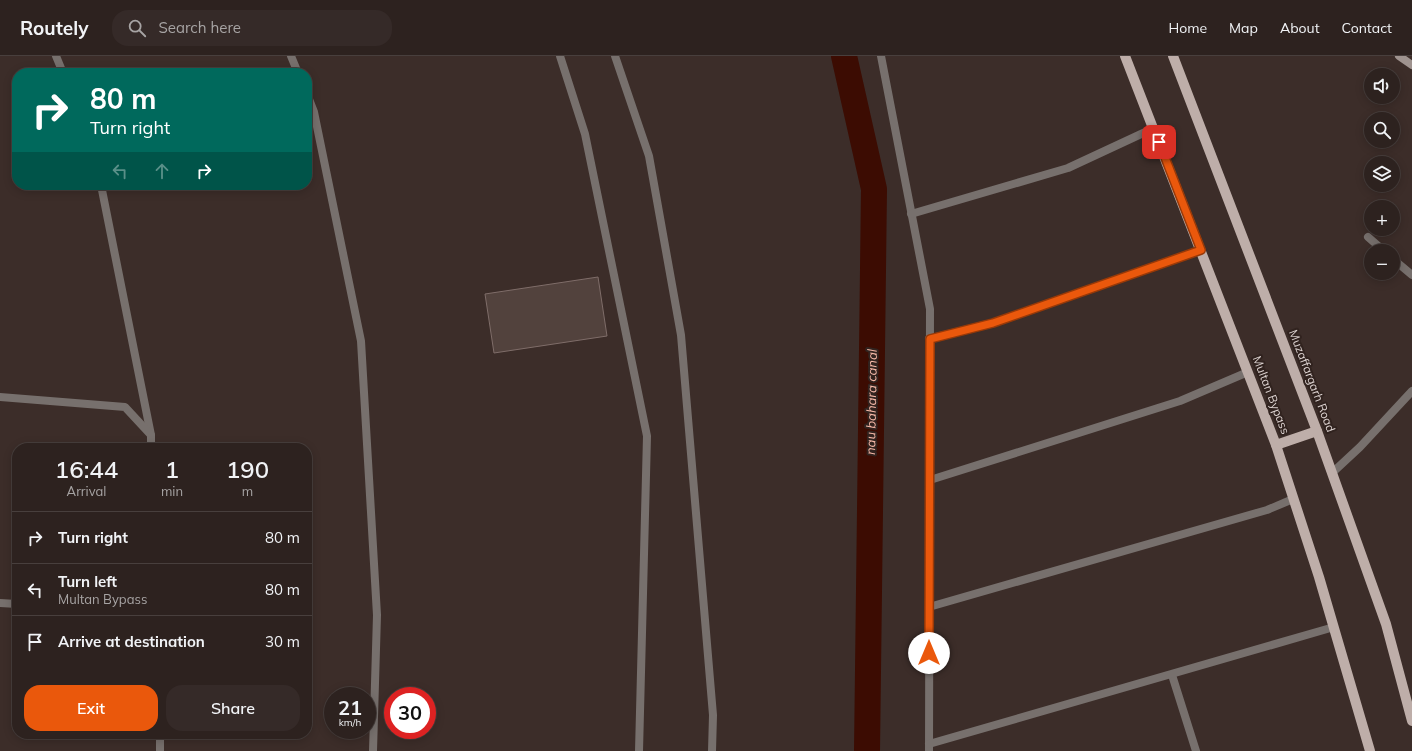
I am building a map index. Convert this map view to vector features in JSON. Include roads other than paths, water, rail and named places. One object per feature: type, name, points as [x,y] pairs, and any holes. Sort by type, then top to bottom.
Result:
[{"type":"main road","name":"Multan Bypass","points":[[1125,56],[1276,445],[1334,627],[1370,751]]},
{"type":"main road","name":"Muzaffargarh Road","points":[[1173,56],[1317,431],[1386,624],[1412,721]]},
{"type":"main road","points":[[1276,445],[1317,431]]},
{"type":"street","points":[[56,56],[61,68]]},
{"type":"street","points":[[291,56],[296,68]]},
{"type":"street","points":[[560,56],[585,134],[647,436],[639,751]]},
{"type":"street","points":[[616,56],[649,156],[681,335],[713,715],[712,751]]},
{"type":"street","points":[[881,56],[930,309],[929,747],[1334,627]]},
{"type":"street","points":[[1399,56],[1412,65]]},
{"type":"street","points":[[312,107],[360,341],[377,614],[373,751]]},
{"type":"street","points":[[911,214],[1068,168],[1154,128]]},
{"type":"street","points":[[102,190],[151,435],[151,443]]},
{"type":"street","points":[[1368,237],[1376,244]]},
{"type":"street","points":[[930,339],[993,323],[1201,250]]},
{"type":"street","points":[[1400,265],[1412,275]]},
{"type":"street","points":[[930,480],[1180,401],[1248,372]]},
{"type":"street","points":[[1332,473],[1412,391]]},
{"type":"street","points":[[0,397],[125,407],[151,435]]},
{"type":"street","points":[[929,607],[1267,510],[1293,499]]},
{"type":"street","points":[[0,603],[12,604]]},
{"type":"street","points":[[1172,675],[1196,751]]},
{"type":"street","points":[[160,739],[160,751]]},
{"type":"waterway","name":"nau bahara canal","points":[[844,56],[874,189],[867,751]]}]
